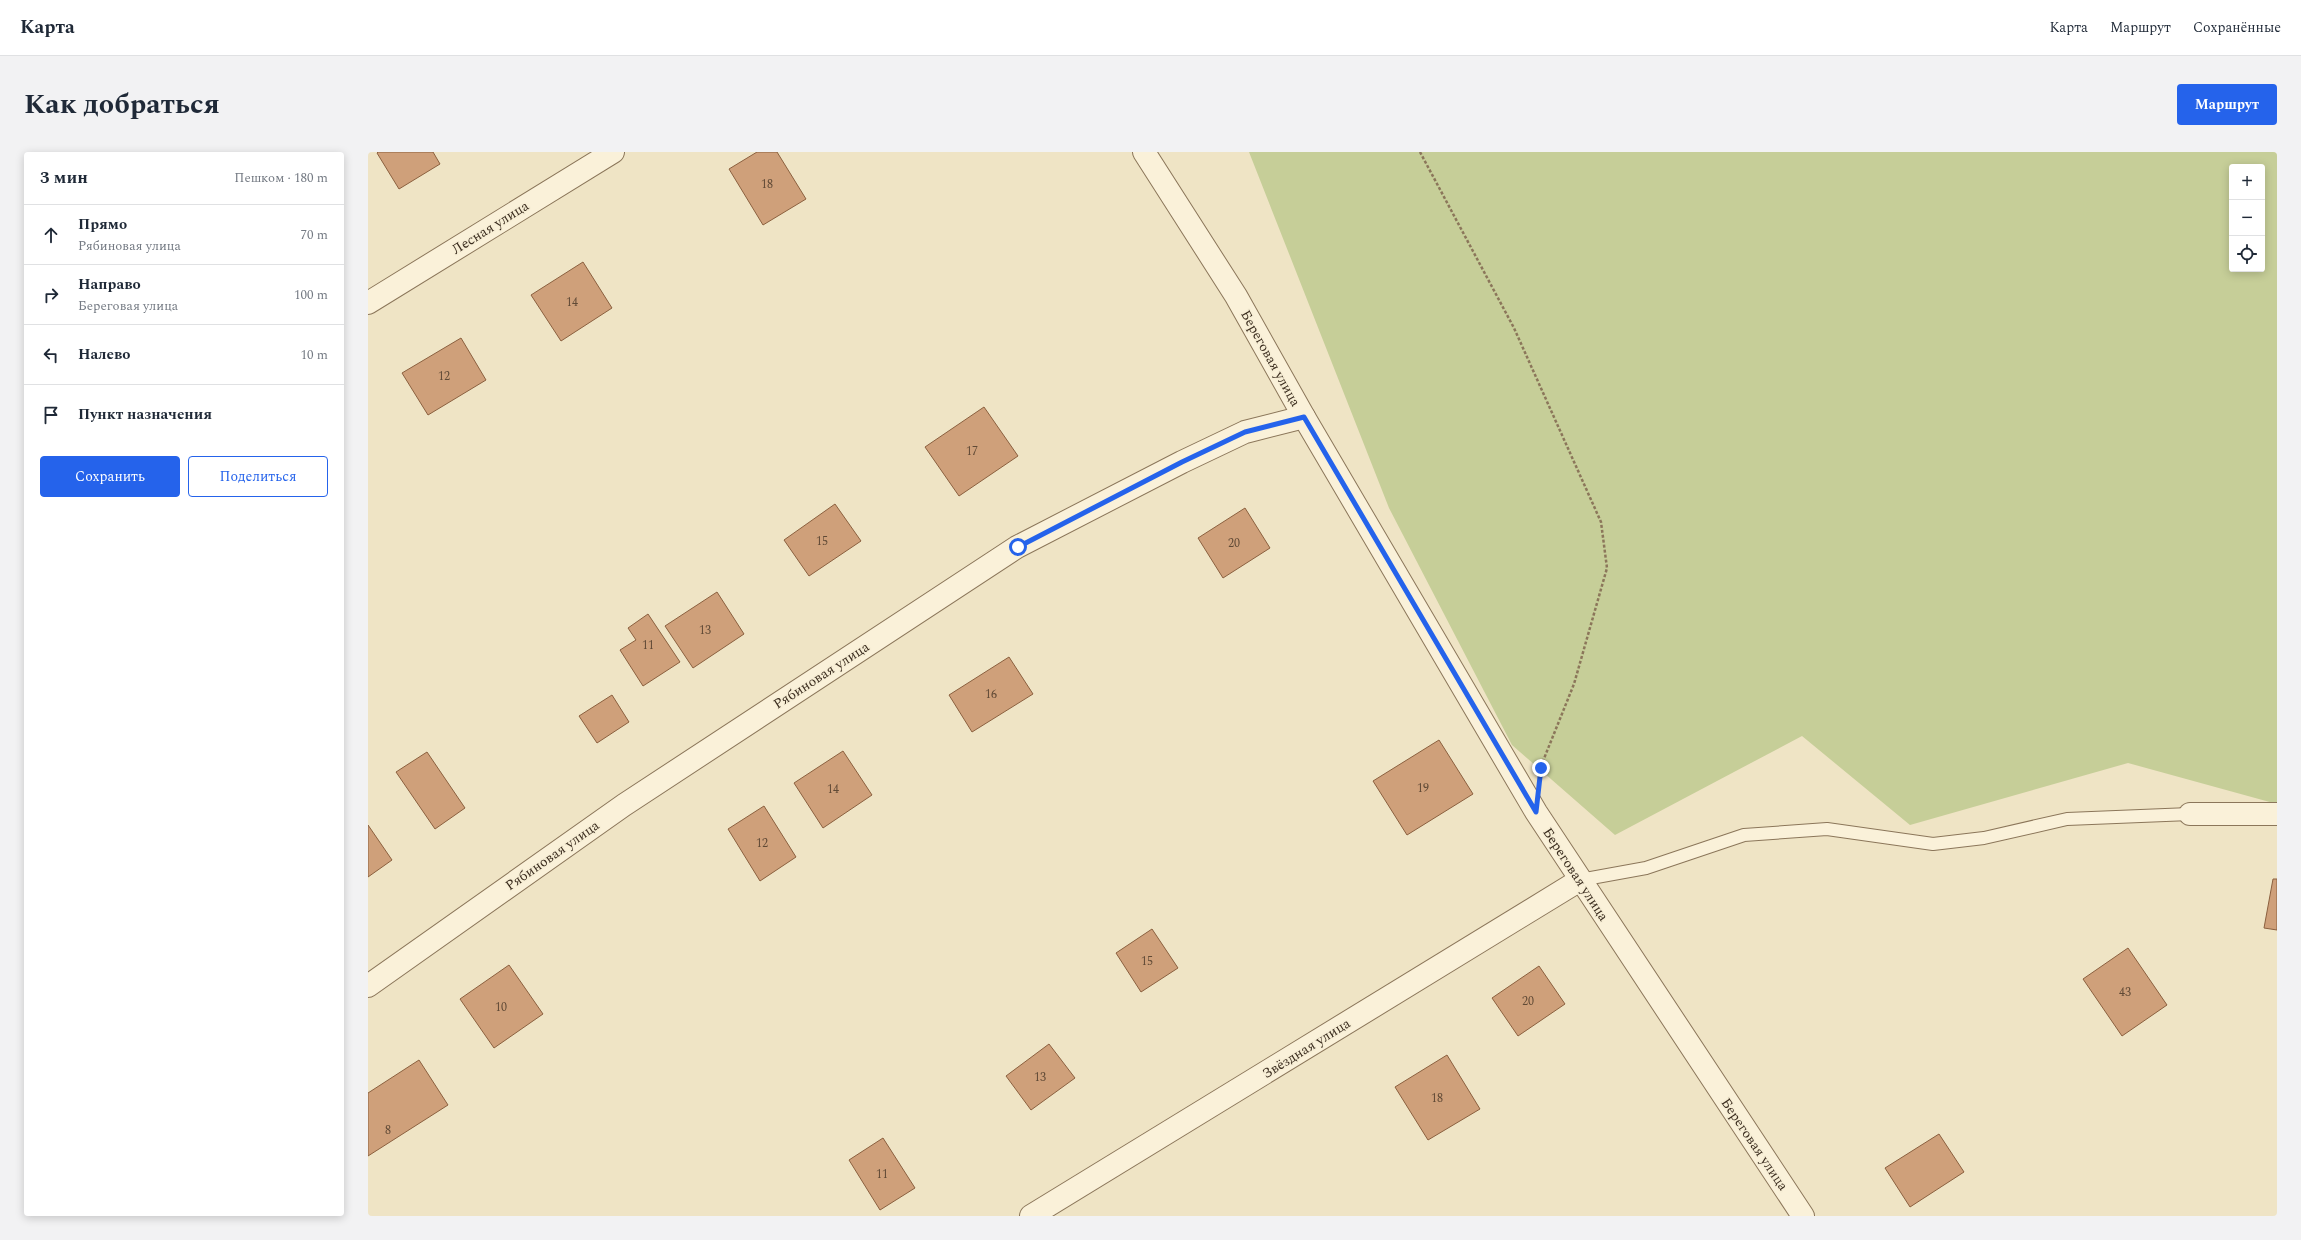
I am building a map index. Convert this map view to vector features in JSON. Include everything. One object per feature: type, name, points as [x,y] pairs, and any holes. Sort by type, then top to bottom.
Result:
[{"type":"street","name":"Лесная улица","points":[[368,302],[613,152]]},
{"type":"street","name":"Береговая улица","points":[[1144,152],[1236,296],[1304,417],[1536,812],[1803,1216]]},
{"type":"street","name":"Рябиновая улица","points":[[368,986],[624,805],[1018,547],[1182,462],[1245,432],[1304,417]]},
{"type":"street","points":[[2190,814],[2277,814]]},
{"type":"street","name":"Звёздная улица","points":[[1031,1216],[1580,880]]},
{"type":"lane","points":[[1580,880],[1646,868],[1744,835],[1827,829],[1933,844],[1984,838],[2067,819],[2190,814]]},
{"type":"path","points":[[1420,152],[1514,328],[1601,522],[1607,568],[1574,684],[1541,768]]},
{"type":"green space","points":[[1249,152],[2277,152],[2277,804],[2128,763],[1910,825],[1802,736],[1615,835],[1512,745],[1389,508]]},
{"type":"building","points":[[433,152],[440,164],[399,189],[377,153]]},
{"type":"building","points":[[757,152],[777,152],[806,199],[763,225],[729,169]]},
{"type":"building","points":[[583,262],[612,308],[561,341],[531,295]]},
{"type":"building","points":[[461,338],[486,380],[428,415],[402,373]]},
{"type":"building","points":[[984,407],[1018,456],[959,496],[925,447]]},
{"type":"building","points":[[835,504],[861,541],[809,576],[784,540]]},
{"type":"building","points":[[1245,508],[1270,548],[1223,578],[1198,538]]},
{"type":"building","points":[[717,592],[744,634],[693,668],[665,626]]},
{"type":"building","points":[[648,614],[680,662],[643,686],[620,650],[636,640],[628,628]]},
{"type":"building","points":[[1009,657],[1033,694],[972,732],[949,695]]},
{"type":"building","points":[[612,695],[629,722],[597,743],[579,716]]},
{"type":"building","points":[[1439,740],[1473,794],[1407,835],[1373,781]]},
{"type":"building","points":[[843,751],[872,795],[823,828],[794,783]]},
{"type":"building","points":[[427,752],[465,808],[435,829],[396,772]]},
{"type":"building","points":[[764,806],[796,857],[760,881],[728,829]]},
{"type":"building","points":[[368,825],[392,860],[368,877]]},
{"type":"building","points":[[2273,879],[2277,879],[2277,930],[2264,928]]},
{"type":"building","points":[[1152,929],[1178,968],[1141,992],[1116,953]]},
{"type":"building","points":[[2128,948],[2167,1005],[2122,1036],[2083,979]]},
{"type":"building","points":[[509,965],[543,1014],[494,1048],[460,999]]},
{"type":"building","points":[[1539,966],[1565,1004],[1518,1036],[1492,998]]},
{"type":"building","points":[[1049,1044],[1075,1078],[1031,1110],[1006,1076]]},
{"type":"building","points":[[1447,1055],[1480,1109],[1428,1140],[1395,1087]]},
{"type":"building","points":[[419,1060],[448,1105],[368,1156],[368,1093]]},
{"type":"building","points":[[1939,1134],[1964,1172],[1910,1207],[1885,1168]]},
{"type":"building","points":[[883,1138],[915,1188],[880,1210],[849,1160]]},
{"type":"route","points":[[1018,547],[1182,462],[1245,432],[1304,417],[1536,812],[1541,768]]}]
